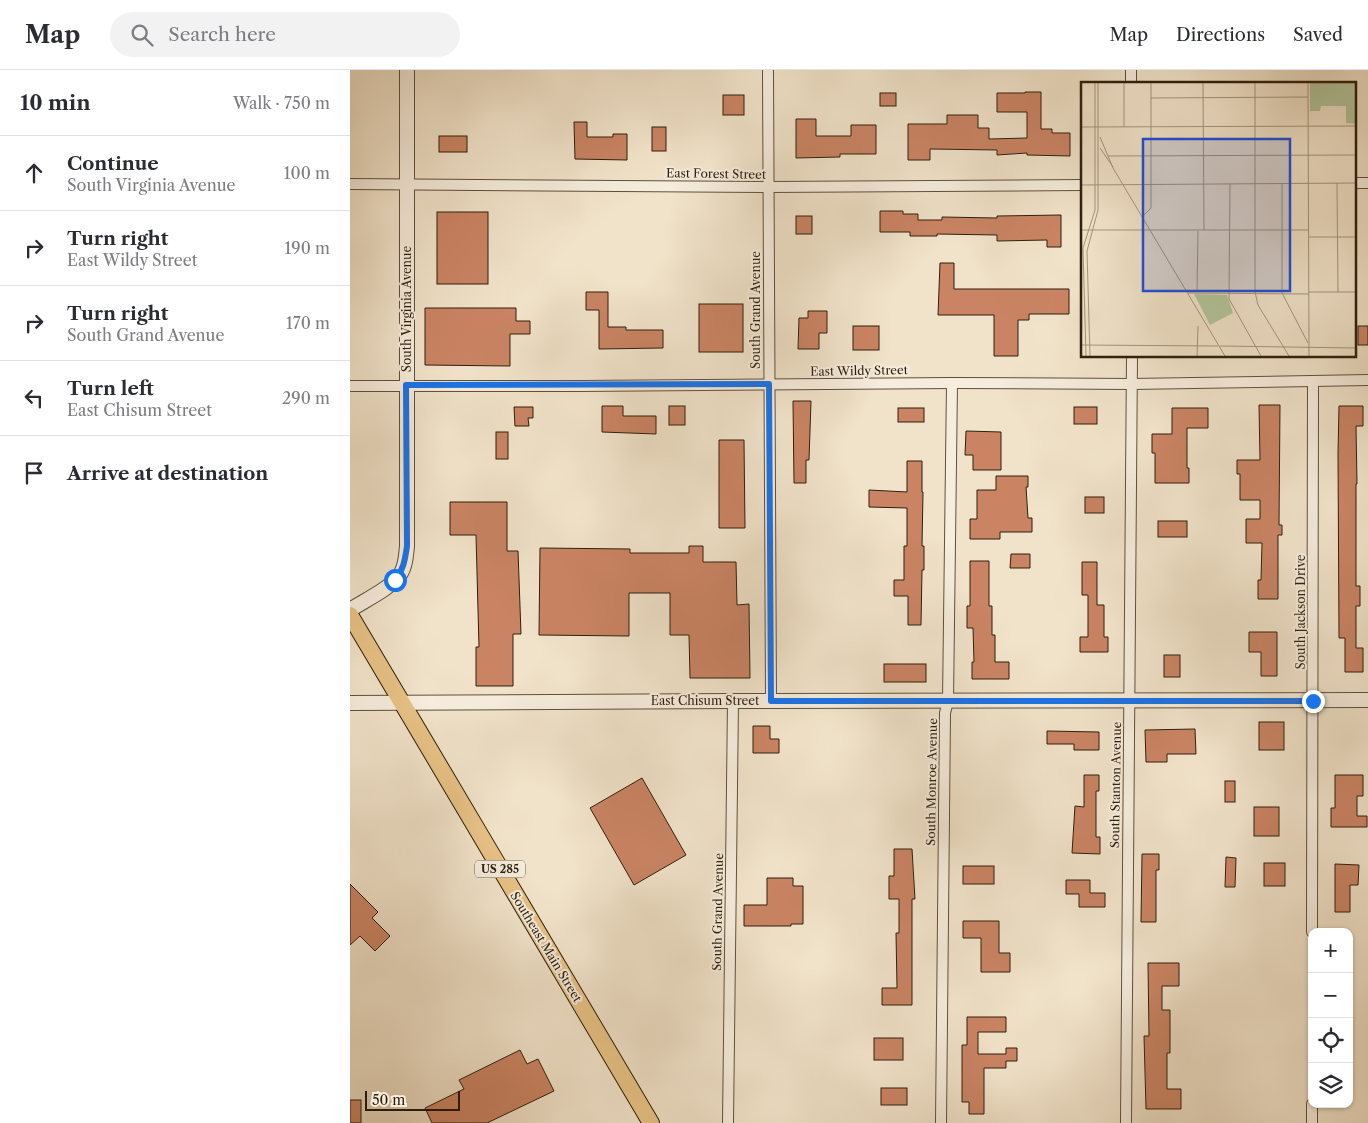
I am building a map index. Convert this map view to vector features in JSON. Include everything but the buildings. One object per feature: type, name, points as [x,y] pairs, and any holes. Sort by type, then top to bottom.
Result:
[{"type":"main road","name":"Southeast Main Street","points":[[350,616],[651,1123]]},
{"type":"street","name":"South Virginia Avenue","points":[[350,610],[395,580],[401,573],[405,562],[407,546],[407,70]]},
{"type":"street","name":"South Grand Avenue","points":[[768,70],[771,701]]},
{"type":"street","name":"East Forest Street","points":[[350,184],[768,187],[1081,185]]},
{"type":"street","name":"South Stanton Avenue","points":[[1126,1123],[1132,358]]},
{"type":"street","name":"East Wildy Street","points":[[350,386],[1132,384],[1368,380]]},
{"type":"street","name":"South Jackson Drive","points":[[1312,928],[1313,382]]},
{"type":"street","name":"South Monroe Avenue","points":[[941,1123],[945,713],[948,701],[952,383]]},
{"type":"street","name":"East Chisum Street","points":[[350,703],[1368,700]]},
{"type":"street","name":"South Grand Avenue","points":[[728,1123],[733,701]]},
{"type":"street","points":[[1312,1108],[1312,1123]]},
{"type":"route","points":[[395,580],[401,573],[405,562],[407,546],[406,385],[769,384],[771,701],[1313,701]]}]
